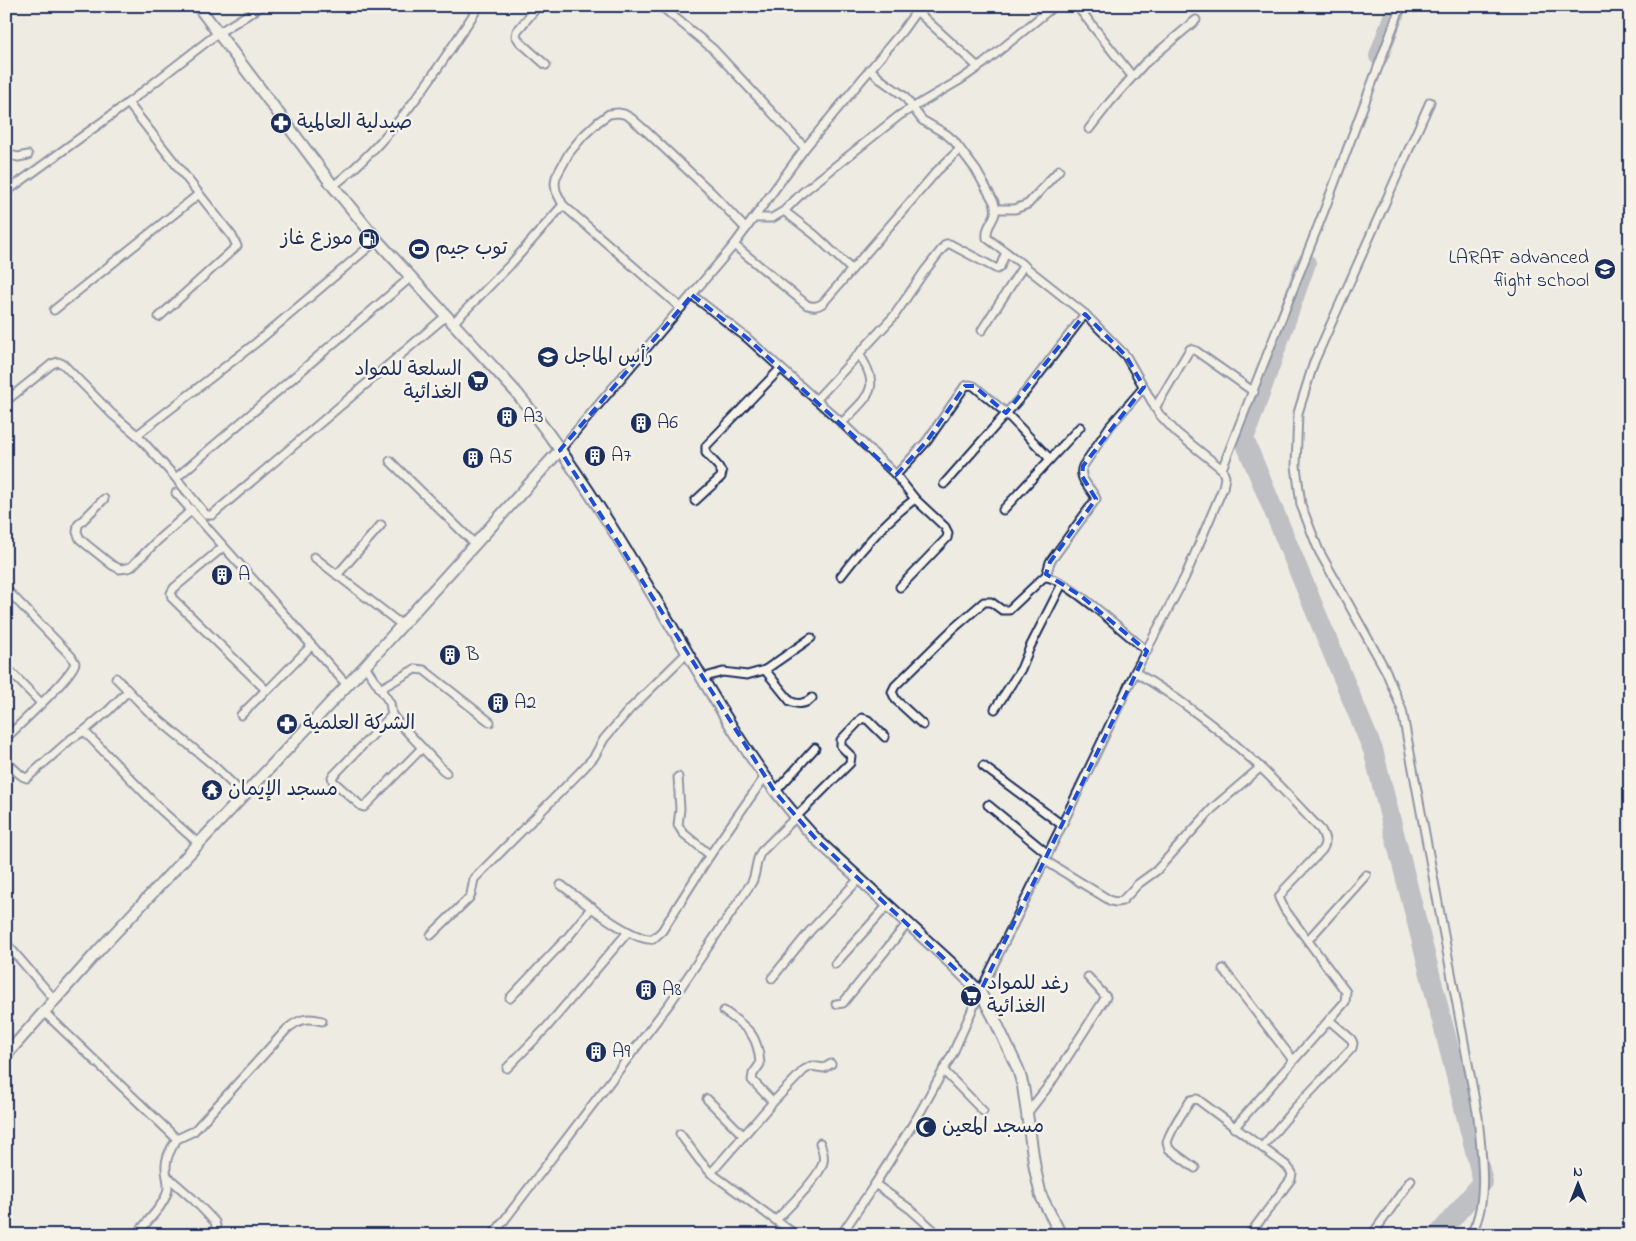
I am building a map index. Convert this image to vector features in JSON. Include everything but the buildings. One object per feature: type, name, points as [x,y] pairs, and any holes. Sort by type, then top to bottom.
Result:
[{"type":"street","points":[[198,6],[333,186],[377,240],[516,392],[560,450],[610,525],[702,678],[764,778],[775,792],[795,817],[907,924],[957,968],[980,992],[1016,1063],[1028,1112],[1035,1169],[1041,1196],[1061,1235]]},
{"type":"street","points":[[6,192],[128,103],[218,33],[262,6]]},
{"type":"street","points":[[538,6],[517,31],[516,36],[520,42],[546,65]]},
{"type":"street","points":[[661,6],[713,49],[806,148]]},
{"type":"street","points":[[755,218],[772,218],[784,211],[826,174],[913,108],[978,67],[1054,6]]},
{"type":"street","points":[[1077,6],[1132,76]]},
{"type":"street","points":[[1222,469],[1254,392],[1384,54],[1400,6]]},
{"type":"street","points":[[333,186],[353,171],[387,135],[478,7]]},
{"type":"street","points":[[6,1055],[116,931],[365,666],[560,450],[734,245],[776,186],[903,30],[916,8],[978,67]]},
{"type":"street","points":[[1089,129],[1132,76],[1196,20]]},
{"type":"street","points":[[841,1235],[918,1116],[966,1025],[980,992],[1135,672],[1185,577],[1219,498],[1225,477],[1222,469],[1177,433],[1155,408],[1126,356],[1085,314],[990,241],[987,236],[989,227],[996,215],[996,209],[976,170],[946,134],[922,120],[904,96],[880,79],[870,69]]},
{"type":"street","points":[[1430,102],[1314,362],[1298,413],[1296,466],[1301,504],[1319,551],[1386,671],[1402,710],[1478,1117],[1483,1182],[1476,1225],[1470,1235]]},
{"type":"street","points":[[128,103],[232,236],[237,246],[159,317]]},
{"type":"street","points":[[681,308],[563,206],[555,184],[556,177],[569,153],[598,122],[609,114],[624,114],[647,132],[746,228]]},
{"type":"street","points":[[734,245],[807,305],[812,307],[823,303],[937,171],[960,149]]},
{"type":"street","points":[[6,154],[18,157],[28,155]]},
{"type":"street","points":[[996,209],[1010,210],[1021,208],[1028,204],[1059,170]]},
{"type":"street","points":[[54,310],[199,194]]},
{"type":"street","points":[[6,401],[52,364],[58,362],[63,364],[112,414],[136,435],[176,478],[206,515],[212,515],[450,319],[510,265],[563,206]]},
{"type":"street","points":[[784,211],[815,235],[851,269]]},
{"type":"street","points":[[136,435],[257,342],[377,240]]},
{"type":"street","points":[[816,400],[894,316],[946,244],[950,244],[997,269],[1000,267],[1006,252]]},
{"type":"street","points":[[982,330],[1024,266]]},
{"type":"street","points":[[176,478],[411,277]]},
{"type":"street","points":[[692,294],[747,338],[842,423],[896,475],[915,498],[945,527],[948,533],[947,538],[900,587]]},
{"type":"street","points":[[944,484],[1027,390],[1085,314]]},
{"type":"street","points":[[1155,408],[1190,349],[1196,351],[1254,392]]},
{"type":"street","points":[[842,423],[871,392],[871,378],[867,366],[859,354]]},
{"type":"street","points":[[695,501],[722,473],[706,453],[706,446],[780,369]]},
{"type":"street","points":[[896,475],[927,441],[965,386],[970,385],[974,386],[1006,413],[1050,459]]},
{"type":"street","points":[[923,725],[896,700],[892,692],[895,686],[954,628],[984,602],[991,602],[1002,610],[1009,610],[1041,578],[1046,576],[1050,562],[1096,499],[1082,476],[1083,466],[1110,426],[1144,387]]},
{"type":"street","points":[[1003,510],[1080,427]]},
{"type":"street","points":[[390,461],[475,544]]},
{"type":"street","points":[[176,492],[347,685]]},
{"type":"street","points":[[841,576],[886,523],[915,498]]},
{"type":"street","points":[[104,499],[78,525],[77,532],[87,546],[120,569],[131,567],[158,539],[192,510]]},
{"type":"street","points":[[337,575],[381,525]]},
{"type":"street","points":[[223,546],[174,588],[171,596],[266,690]]},
{"type":"street","points":[[314,557],[402,625]]},
{"type":"street","points":[[1046,576],[1080,596],[1147,651]]},
{"type":"street","points":[[995,709],[1021,670],[1030,647],[1062,584]]},
{"type":"street","points":[[6,589],[74,660],[72,670],[6,738]]},
{"type":"street","points":[[702,678],[723,672],[747,675],[765,670],[811,638]]},
{"type":"street","points":[[241,715],[266,690],[269,690],[311,646]]},
{"type":"street","points":[[430,935],[469,898],[474,879],[585,767],[598,751],[604,739],[630,709],[687,653]]},
{"type":"street","points":[[365,666],[392,708],[392,715],[446,773]]},
{"type":"street","points":[[6,667],[41,703]]},
{"type":"street","points":[[380,689],[415,669],[424,670],[490,722]]},
{"type":"street","points":[[765,670],[790,701],[802,704],[812,698]]},
{"type":"street","points":[[1135,672],[1182,703],[1261,767],[1325,836],[1325,845],[1322,850],[1284,890],[1279,898],[1346,992],[1345,1002],[1234,1128]]},
{"type":"street","points":[[116,678],[147,710],[212,764],[244,796]]},
{"type":"street","points":[[6,763],[11,765],[23,778],[27,778],[71,739],[108,712],[128,691]]},
{"type":"street","points":[[392,715],[332,777],[333,781],[364,807],[422,748]]},
{"type":"street","points":[[493,1235],[670,1003],[752,882],[756,874],[758,856],[850,763],[851,756],[840,743],[862,718],[868,720],[885,736]]},
{"type":"street","points":[[84,730],[162,811],[199,844]]},
{"type":"street","points":[[775,792],[815,748]]},
{"type":"street","points":[[983,766],[1062,825]]},
{"type":"street","points":[[988,805],[1046,857],[1111,901],[1116,902],[1122,901],[1138,884],[1156,871],[1213,808],[1261,767]]},
{"type":"street","points":[[678,777],[680,809],[678,826],[683,833],[710,855]]},
{"type":"street","points":[[561,884],[628,932],[648,940],[658,936],[710,855],[764,778]]},
{"type":"street","points":[[1308,940],[1366,875]]},
{"type":"street","points":[[772,978],[810,931],[859,878]]},
{"type":"street","points":[[835,964],[888,905]]},
{"type":"street","points":[[510,998],[562,944],[592,907]]},
{"type":"street","points":[[836,1004],[843,1004],[907,924]]},
{"type":"street","points":[[507,1068],[546,1028],[628,932]]},
{"type":"street","points":[[6,943],[55,1000]]},
{"type":"street","points":[[1223,969],[1293,1060]]},
{"type":"street","points":[[1028,1112],[1050,1084],[1106,997],[1088,977]]},
{"type":"street","points":[[724,1011],[751,1031],[760,1064],[753,1074],[752,1080],[773,1102]]},
{"type":"street","points":[[44,1012],[177,1139]]},
{"type":"street","points":[[137,1235],[167,1193],[167,1159],[177,1139],[194,1130],[295,1022],[303,1018],[322,1021]]},
{"type":"street","points":[[1262,1148],[1299,1103],[1352,1048],[1353,1043],[1351,1039],[1328,1020]]},
{"type":"street","points":[[712,1173],[773,1102],[808,1067],[824,1068],[831,1064]]},
{"type":"street","points":[[943,1070],[983,1112]]},
{"type":"street","points":[[706,1099],[744,1136]]},
{"type":"street","points":[[1195,1168],[1169,1149],[1167,1142],[1177,1121],[1191,1100],[1197,1099],[1287,1166],[1292,1173],[1291,1179],[1249,1235]]},
{"type":"street","points":[[680,1134],[704,1166],[712,1173],[796,1235]]},
{"type":"street","points":[[776,1220],[803,1193],[822,1166],[824,1157],[820,1143]]},
{"type":"street","points":[[167,1176],[215,1222],[215,1235]]},
{"type":"street","points":[[1372,1235],[1411,1180]]},
{"type":"street","points":[[875,1184],[910,1209],[940,1235]]},
{"type":"highlighted area","points":[[692,295],[747,338],[896,475],[927,441],[965,386],[974,386],[1006,413],[1085,314],[1126,356],[1144,387],[1083,466],[1082,476],[1096,499],[1050,562],[1046,574],[1081,596],[1147,651],[980,992],[816,839],[775,792],[560,450]]},
{"type":"taxiway","points":[[1379,56],[1397,6]]},
{"type":"taxiway","points":[[1306,263],[1244,439],[1373,750],[1483,1182],[1438,1235]]},
{"type":"place","name":"صيدلية العالمية","points":[[281,123]]},
{"type":"place","name":"موزع غاز","points":[[369,239]]},
{"type":"place","name":"توب جيم","points":[[419,249]]},
{"type":"place","name":"LARAF advanced flight school","points":[[1605,269]]},
{"type":"place","name":"رأس الماجل","points":[[548,357]]},
{"type":"place","name":"السلعة للمواد الغذائية","points":[[478,381]]},
{"type":"place","name":"A3","points":[[507,417]]},
{"type":"place","name":"A6","points":[[641,423]]},
{"type":"place","name":"A7","points":[[595,456]]},
{"type":"place","name":"A5","points":[[473,458]]},
{"type":"place","name":"A","points":[[222,575]]},
{"type":"place","name":"B","points":[[450,655]]},
{"type":"place","name":"A2","points":[[498,703]]},
{"type":"place","name":"الشركة العلمية","points":[[287,724]]},
{"type":"place","name":"مسجد الإيمان","points":[[212,790]]},
{"type":"place","name":"A8","points":[[646,990]]},
{"type":"place","name":"رغد للمواد الغذائية","points":[[971,996]]},
{"type":"place","name":"A9","points":[[596,1052]]},
{"type":"place","name":"مسجد المعين","points":[[926,1127]]}]
